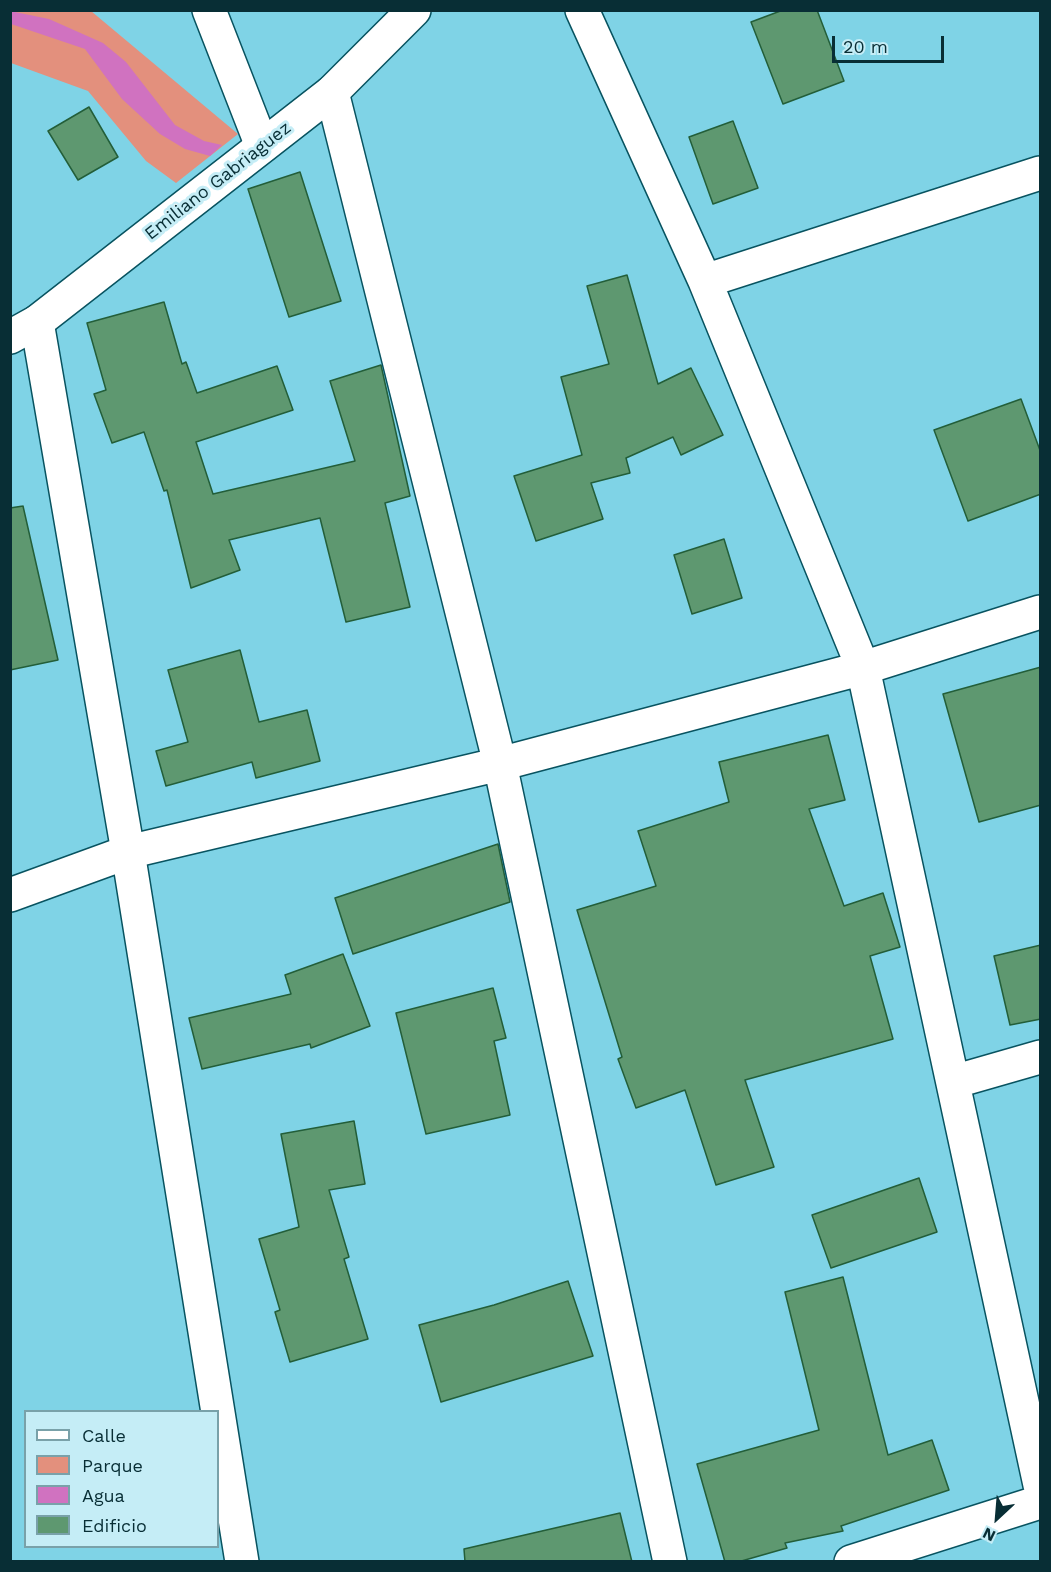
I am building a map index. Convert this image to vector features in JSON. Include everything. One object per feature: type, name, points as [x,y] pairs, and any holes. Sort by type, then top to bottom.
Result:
[{"type":"street","points":[[209,10],[262,146]]},
{"type":"street","name":"Emiliano Gabriaguez","points":[[24,329],[332,92],[414,10]]},
{"type":"street","points":[[582,10],[705,281],[863,668],[1041,1485]]},
{"type":"street","points":[[332,92],[500,764],[670,1562]]},
{"type":"street","points":[[705,281],[1041,173]]},
{"type":"street","points":[[24,329],[128,852],[218,1410]]},
{"type":"street","points":[[10,895],[128,852],[500,764],[863,668],[1041,612]]},
{"type":"street","points":[[953,1082],[1041,1057]]},
{"type":"street","points":[[219,1419],[242,1562]]},
{"type":"street","points":[[851,1562],[1041,1502]]},
{"type":"green space","points":[[11,11],[91,11],[238,134],[176,183],[146,161],[88,91],[11,63]]},
{"type":"water","points":[[10,11],[49,19],[103,43],[126,62],[175,125],[204,141],[222,145],[210,156],[185,149],[160,134],[122,99],[85,49],[11,24]]},
{"type":"building","points":[[783,10],[817,10],[844,81],[783,104],[751,22]]},
{"type":"building","points":[[89,107],[118,157],[78,180],[48,131]]},
{"type":"building","points":[[733,121],[758,188],[713,204],[689,137]]},
{"type":"building","points":[[300,172],[341,301],[289,317],[248,189]]},
{"type":"building","points":[[627,275],[658,384],[691,368],[723,435],[681,455],[673,437],[626,458],[630,473],[591,483],[603,519],[536,541],[514,476],[582,455],[561,377],[609,364],[587,286]]},
{"type":"building","points":[[164,302],[182,364],[186,362],[197,393],[277,366],[293,410],[196,442],[213,494],[355,461],[330,381],[381,365],[410,496],[385,503],[410,607],[346,622],[320,518],[229,540],[240,570],[191,588],[167,490],[164,491],[144,432],[112,443],[94,394],[106,390],[87,323]]},
{"type":"building","points":[[1021,399],[1041,453],[1041,494],[968,521],[934,430]]},
{"type":"building","points":[[23,506],[58,660],[10,670],[10,508]]},
{"type":"building","points":[[724,539],[742,598],[692,614],[674,555]]},
{"type":"building","points":[[240,650],[259,722],[307,710],[320,761],[256,778],[252,762],[166,786],[156,751],[188,742],[168,670]]},
{"type":"building","points":[[1041,667],[1041,805],[979,822],[943,694]]},
{"type":"building","points":[[828,735],[845,800],[809,809],[844,906],[883,893],[900,947],[870,956],[893,1039],[745,1080],[774,1167],[716,1185],[685,1090],[636,1108],[618,1059],[622,1057],[577,910],[656,886],[638,831],[729,802],[719,762]]},
{"type":"building","points":[[498,844],[510,902],[353,954],[335,898]]},
{"type":"building","points":[[1041,945],[1041,1019],[1010,1025],[994,956]]},
{"type":"building","points":[[343,954],[370,1026],[311,1048],[310,1044],[202,1069],[189,1018],[291,994],[285,975]]},
{"type":"building","points":[[493,988],[506,1038],[494,1041],[510,1115],[426,1134],[396,1013]]},
{"type":"building","points":[[354,1121],[365,1184],[329,1190],[349,1257],[344,1259],[368,1339],[290,1362],[275,1312],[280,1310],[259,1239],[299,1227],[281,1134]]},
{"type":"building","points":[[919,1178],[937,1232],[831,1268],[812,1215]]},
{"type":"building","points":[[843,1277],[888,1455],[932,1440],[949,1490],[841,1526],[843,1531],[785,1543],[787,1548],[738,1562],[725,1562],[697,1464],[819,1430],[785,1292]]},
{"type":"building","points":[[568,1281],[593,1356],[441,1402],[419,1325],[494,1305]]},
{"type":"building","points":[[620,1513],[632,1562],[465,1562],[464,1549]]}]
